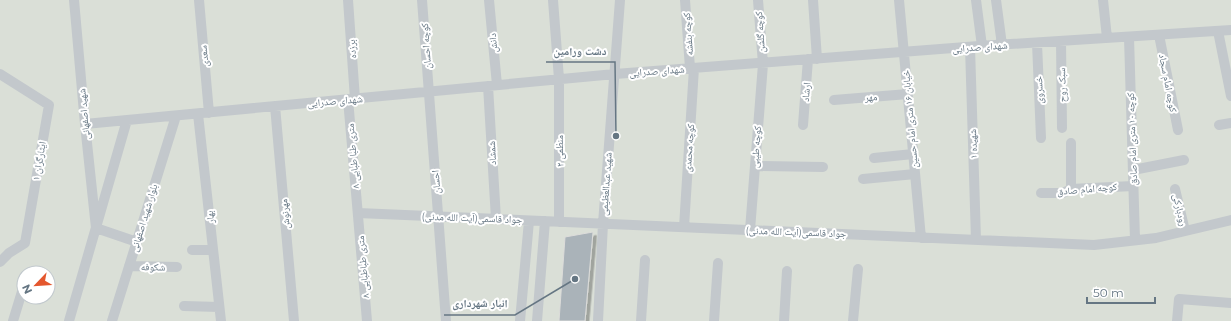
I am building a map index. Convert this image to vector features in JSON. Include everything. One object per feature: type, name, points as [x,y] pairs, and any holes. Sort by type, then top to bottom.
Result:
[{"type":"street","name":"شهید اصفهانی","points":[[74,0],[96,228]]},
{"type":"street","name":"سعدی","points":[[198,0],[209,113]]},
{"type":"street","name":"برزده","points":[[348,0],[352,99]]},
{"type":"street","name":"کوچه احسان","points":[[422,0],[429,92]]},
{"type":"street","name":"دانش","points":[[489,0],[493,86]]},
{"type":"street","name":"منظمی ۲","points":[[552,0],[559,79],[559,222]]},
{"type":"street","name":"شهید عبدالعظیمی","points":[[598,321],[603,224],[620,0]]},
{"type":"street","name":"کوچه بنفشه","points":[[685,0],[692,68]]},
{"type":"street","name":"کوچه گلشن","points":[[758,0],[763,64]]},
{"type":"street","name":"ارشاد","points":[[803,125],[813,59],[813,0]]},
{"type":"street","name":"خیابان ۱۶ متری امام حسین","points":[[899,0],[921,238]]},
{"type":"street","points":[[976,0],[982,46]]},
{"type":"street","points":[[996,0],[1002,45]]},
{"type":"street","points":[[1103,0],[1107,38]]},
{"type":"street","name":"شهدای صدرایی","points":[[85,124],[615,74],[763,64],[982,46],[1231,30]]},
{"type":"street","points":[[1218,31],[1231,96]]},
{"type":"street","name":"کوچه امام سجاد","points":[[1159,35],[1178,130]]},
{"type":"street","name":"کوچه ۱۰ متری امام صادق","points":[[1129,37],[1135,240]]},
{"type":"street","name":"سبک روح","points":[[1061,41],[1062,128]]},
{"type":"street","name":"خسروی","points":[[1037,43],[1041,138]]},
{"type":"street","name":"شهیده ۱","points":[[970,47],[976,240]]},
{"type":"street","name":"کوچه طیبی","points":[[750,230],[763,64]]},
{"type":"street","name":"کوچه محمدی","points":[[684,227],[692,68]]},
{"type":"street","name":"ایثارگران ۱","points":[[0,74],[49,105],[25,243],[9,253],[0,262]]},
{"type":"street","name":"شمشاد","points":[[493,86],[496,219]]},
{"type":"street","name":"احسان","points":[[429,92],[446,321]]},
{"type":"street","name":"مهر","points":[[834,100],[908,94]]},
{"type":"street","name":"۸ متری طبا طبایی","points":[[352,99],[358,213]]},
{"type":"street","name":"مهرنوش","points":[[275,106],[294,321]]},
{"type":"street","name":"بهار","points":[[198,114],[221,321]]},
{"type":"street","name":"بلوار شهید اصفهانی","points":[[112,321],[176,116]]},
{"type":"street","points":[[70,321],[127,120]]},
{"type":"street","points":[[1219,125],[1231,123]]},
{"type":"street","points":[[1071,143],[1071,189]]},
{"type":"street","points":[[874,158],[913,154]]},
{"type":"street","points":[[1133,170],[1184,160]]},
{"type":"street","points":[[755,166],[823,167]]},
{"type":"street","points":[[863,179],[915,174]]},
{"type":"street","name":"کوچه امام صادق","points":[[1041,192],[1063,193],[1071,189],[1133,186]]},
{"type":"street","name":"رودبارکی","points":[[1175,189],[1185,231]]},
{"type":"street","name":"جواد قاسمی(آیت الله مدنی)","points":[[358,213],[1094,245],[1156,238],[1231,220]]},
{"type":"street","name":"۸ متری طباطبایی","points":[[358,213],[367,321]]},
{"type":"street","points":[[520,321],[529,221]]},
{"type":"street","points":[[537,321],[545,221]]},
{"type":"street","points":[[96,228],[137,242]]},
{"type":"street","points":[[192,250],[213,250]]},
{"type":"street","points":[[641,321],[645,260]]},
{"type":"street","points":[[714,321],[718,263]]},
{"type":"street","name":"شکوفه","points":[[129,266],[177,267]]},
{"type":"street","points":[[853,321],[858,269]]},
{"type":"street","points":[[784,321],[788,271]]},
{"type":"street","points":[[1178,321],[1179,299],[1231,303]]},
{"type":"street","points":[[13,321],[18,305]]},
{"type":"street","points":[[184,306],[220,306]]},
{"type":"shaded area","points":[[0,0],[1231,0],[1231,321],[0,321]]},
{"type":"building","points":[[593,232],[585,321],[559,321],[565,237]]},
{"type":"place","name":"دشت ورامین","points":[[616,136]]},
{"type":"place","name":"انبار شهرداری","points":[[575,279]]}]
